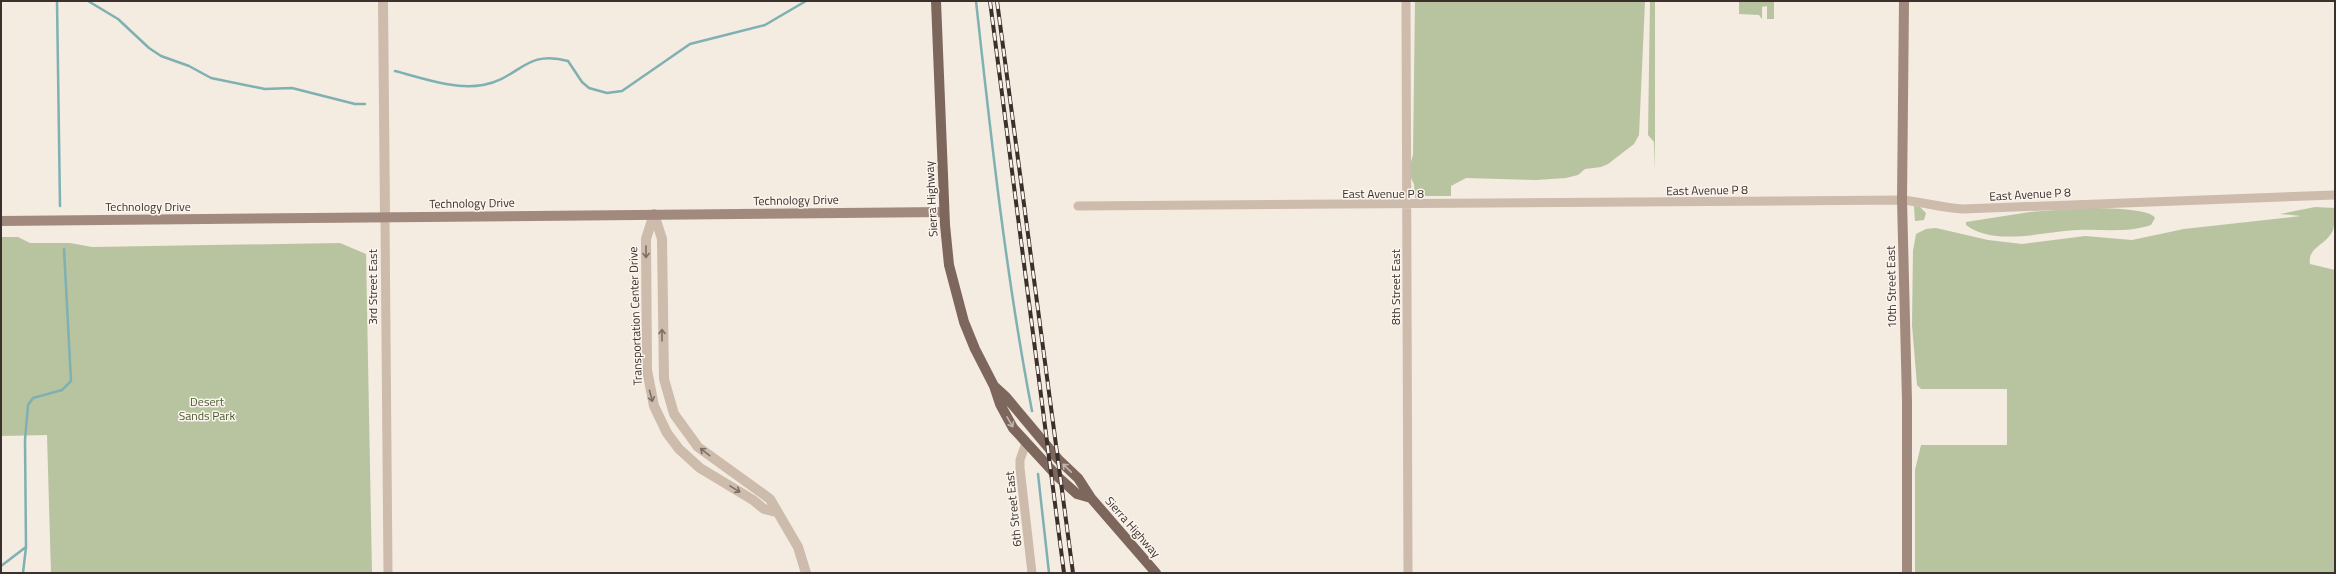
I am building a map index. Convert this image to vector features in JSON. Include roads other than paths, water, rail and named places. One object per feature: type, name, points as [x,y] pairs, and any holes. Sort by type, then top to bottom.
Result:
[{"type":"main road","name":"Sierra Highway","points":[[936,1],[944,212],[948,265],[954,291],[975,349],[994,386],[1000,404],[1013,428],[1077,494],[1091,498]]},
{"type":"main road","name":"10th Street East","points":[[1904,1],[1902,200],[1907,401],[1907,573]]},
{"type":"main road","name":"Technology Drive","points":[[1,221],[944,212]]},
{"type":"main road","name":"Sierra Highway","points":[[994,386],[1006,397],[1058,459],[1078,478],[1091,498],[1156,573]]},
{"type":"street","name":"3rd Street East","points":[[383,1],[388,573]]},
{"type":"street","name":"8th Street East","points":[[1406,1],[1408,573]]},
{"type":"street","name":"East Avenue P 8","points":[[1078,206],[1406,205],[1902,200],[1920,202],[1939,208],[1963,209],[2335,195]]},
{"type":"street","name":"Transportation Center Drive","points":[[654,214],[646,239],[647,370],[654,406],[667,433],[679,449],[700,468],[753,500],[764,509],[776,512]]},
{"type":"street","points":[[654,214],[662,239],[664,379],[674,414],[698,447],[770,499],[776,512],[798,546],[806,573]]},
{"type":"street","name":"6th Street East","points":[[1026,443],[1020,460],[1020,468],[1032,573]]},
{"type":"waterway","points":[[57,1],[60,206]]},
{"type":"waterway","points":[[88,1],[118,19],[149,48],[161,56],[189,66],[211,78],[265,89],[292,88],[355,104],[365,104]]},
{"type":"waterway","points":[[395,71],[450,85],[472,86],[483,85],[506,77],[532,61],[554,58],[568,61],[582,82],[589,88],[607,93],[622,91],[690,44],[765,25],[806,1]]},
{"type":"waterway","points":[[976,1],[993,155],[1007,258],[1014,309],[1032,411]]},
{"type":"waterway","points":[[23,573],[26,547],[25,440],[28,405],[33,398],[62,390],[71,381],[64,249]]},
{"type":"waterway","points":[[1038,474],[1049,573]]},
{"type":"waterway","points":[[1,566],[26,547]]},
{"type":"railway","points":[[990,1],[1064,573]]},
{"type":"railway","points":[[997,1],[1073,573]]},
{"type":"park label","name":"Desert Sands Park","points":[[207,408]]}]
